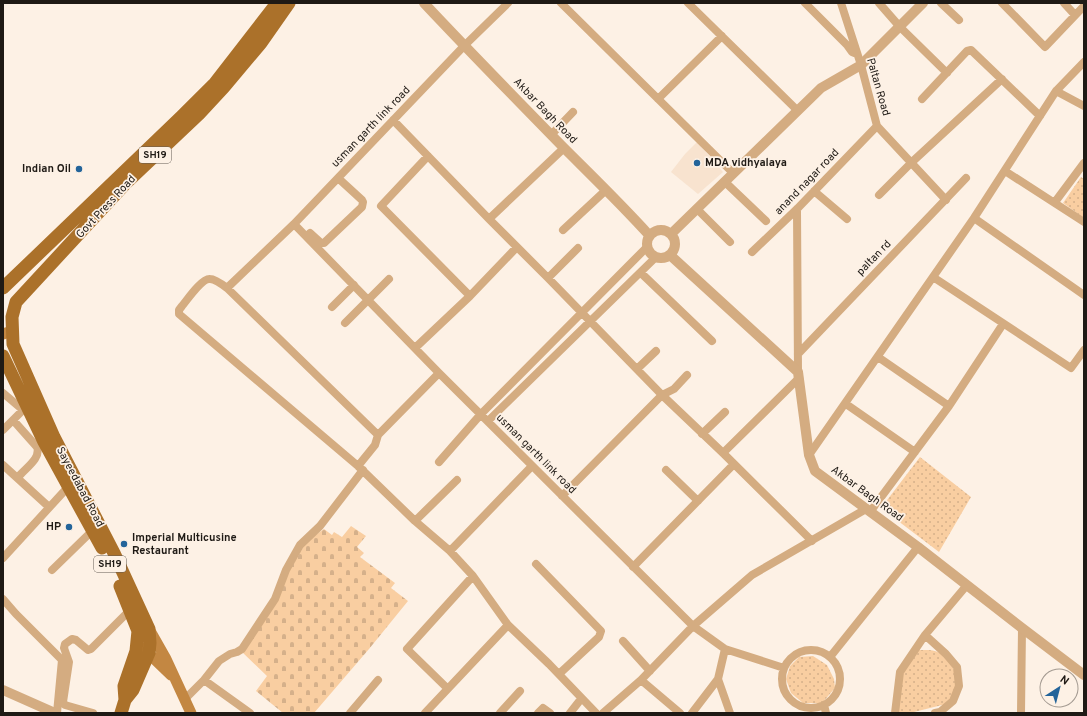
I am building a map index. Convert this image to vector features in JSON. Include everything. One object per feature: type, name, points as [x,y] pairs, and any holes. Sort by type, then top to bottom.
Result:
[{"type":"main road","name":"SH19","points":[[3,288],[211,88],[277,3]]},
{"type":"main road","name":"Govt Press Road","points":[[7,318],[16,302],[125,184],[224,87],[261,42],[289,3]]},
{"type":"main road","name":"SH19","points":[[7,318],[9,336]]},
{"type":"main road","name":"Sayeedabad Road","points":[[9,336],[54,437],[114,553],[150,648],[135,657],[124,686],[125,700],[120,713]]},
{"type":"main road","name":"Sayeedabad Road","points":[[3,356],[6,368],[25,408],[116,577],[130,610],[144,630]]},
{"type":"main road","points":[[144,630],[150,648],[175,680],[190,713]]},
{"type":"street","name":"Akbar Bagh Road","points":[[424,3],[464,46],[649,235]]},
{"type":"street","name":"usman garth link road","points":[[227,288],[339,179],[464,46],[508,3]]},
{"type":"street","points":[[561,3],[733,173]]},
{"type":"street","points":[[688,3],[798,111]]},
{"type":"street","points":[[805,3],[847,44],[859,60]]},
{"type":"street","name":"Paltan Road","points":[[841,3],[859,60],[877,126],[946,200]]},
{"type":"street","points":[[879,3],[900,27],[947,73]]},
{"type":"street","points":[[671,234],[821,88],[900,27],[923,3]]},
{"type":"street","points":[[941,3],[959,20]]},
{"type":"street","points":[[1002,3],[1045,47],[1084,6]]},
{"type":"street","points":[[1064,3],[1075,15]]},
{"type":"street","points":[[658,99],[722,36]]},
{"type":"street","points":[[922,98],[967,51],[971,50],[1040,116]]},
{"type":"street","points":[[809,455],[846,404],[974,218],[1056,91],[1084,62]]},
{"type":"street","points":[[879,195],[912,162],[1002,79]]},
{"type":"street","points":[[1056,91],[1084,106]]},
{"type":"street","points":[[551,135],[573,112]]},
{"type":"street","points":[[394,120],[662,395],[812,541]]},
{"type":"street","name":"anand nagar road","points":[[752,252],[814,192],[877,126]]},
{"type":"street","points":[[489,219],[564,148]]},
{"type":"street","points":[[428,156],[381,206],[470,296]]},
{"type":"street","points":[[1055,202],[1083,168]]},
{"type":"street","points":[[1005,171],[1084,222]]},
{"type":"street","name":"paltan rd","points":[[798,354],[966,178]]},
{"type":"street","points":[[339,179],[362,200],[363,205],[324,243],[320,243],[300,222],[339,179]]},
{"type":"street","points":[[725,182],[766,221]]},
{"type":"street","points":[[563,230],[606,190]]},
{"type":"street","points":[[814,192],[847,219]]},
{"type":"street","points":[[697,209],[730,242]]},
{"type":"street","points":[[723,453],[799,375],[797,209]]},
{"type":"street","points":[[974,218],[1084,295]]},
{"type":"street","name":"usman garth link road","points":[[294,224],[438,373],[693,626],[725,649],[784,668]]},
{"type":"street","points":[[656,230],[671,234],[674,238],[675,247],[670,255],[662,258],[651,254],[647,247],[649,235],[656,230]]},
{"type":"street","points":[[415,348],[470,296],[517,247]]},
{"type":"street","points":[[440,462],[481,414],[647,247]]},
{"type":"street","points":[[548,278],[578,248]]},
{"type":"street","points":[[670,255],[799,375]]},
{"type":"street","points":[[488,421],[656,257]]},
{"type":"street","points":[[641,273],[712,342]]},
{"type":"street","points":[[933,276],[1071,368],[1084,350]]},
{"type":"street","points":[[345,323],[389,278]]},
{"type":"street","points":[[378,435],[227,288],[213,280],[204,280],[179,310],[179,314],[360,468],[415,521],[450,551],[472,576],[508,625],[559,674],[581,699],[596,713]]},
{"type":"street","points":[[332,308],[354,285]]},
{"type":"street","points":[[603,713],[641,680],[693,626],[752,575],[868,510],[915,452],[949,406],[1003,324]]},
{"type":"street","points":[[637,369],[656,351]]},
{"type":"street","points":[[878,357],[949,406]]},
{"type":"street","points":[[185,700],[219,661],[242,649],[275,599],[286,570],[300,545],[320,526],[375,445],[378,435],[438,373]]},
{"type":"street","points":[[562,496],[662,395],[674,389],[687,375]]},
{"type":"street","name":"Akbar Bagh Road","points":[[799,375],[809,455],[815,471],[918,547],[1084,676]]},
{"type":"street","points":[[3,393],[25,408],[3,430]]},
{"type":"street","points":[[846,404],[915,452]]},
{"type":"street","points":[[702,434],[725,412]]},
{"type":"street","points":[[13,420],[37,447],[38,452],[38,456],[20,475]]},
{"type":"street","points":[[633,567],[734,464]]},
{"type":"street","points":[[3,465],[49,507]]},
{"type":"street","points":[[450,551],[532,466]]},
{"type":"street","points":[[666,470],[698,501]]},
{"type":"street","points":[[415,521],[457,480]]},
{"type":"street","points":[[3,556],[68,487]]},
{"type":"street","points":[[52,570],[92,531]]},
{"type":"street","points":[[830,657],[918,547]]},
{"type":"street","points":[[536,564],[601,632],[599,637],[559,674]]},
{"type":"street","points":[[448,688],[407,649],[472,576]]},
{"type":"street","points":[[895,713],[900,672],[925,635],[967,585]]},
{"type":"street","points":[[3,599],[62,660],[56,713],[3,690]]},
{"type":"street","points":[[93,713],[65,705],[63,702],[69,662],[64,648],[65,644],[72,638],[86,649],[91,649],[130,610]]},
{"type":"street","points":[[425,713],[508,625]]},
{"type":"street","points":[[1021,713],[1022,628]]},
{"type":"street","points":[[925,635],[946,654],[957,667],[959,686],[953,701],[940,712],[935,713]]},
{"type":"street","points":[[622,642],[650,671]]},
{"type":"street","points":[[692,713],[718,679],[725,649]]},
{"type":"street","points":[[812,650],[822,652],[830,657],[836,665],[840,678],[836,693],[829,701],[825,709],[802,706],[793,702],[785,692],[782,682],[784,668],[790,659],[802,651],[812,650]]},
{"type":"street","points":[[718,679],[730,713]]},
{"type":"street","points":[[204,680],[250,713]]},
{"type":"street","points":[[350,713],[378,680]]},
{"type":"street","points":[[641,680],[680,713]]},
{"type":"street","points":[[500,713],[520,691]]},
{"type":"street","points":[[570,713],[581,699]]},
{"type":"street","points":[[538,713],[543,708],[550,713]]},
{"type":"shaded area","name":"MDA vidhyalaya","points":[[697,142],[723,172],[698,194],[671,172],[685,154]]},
{"type":"green space","points":[[1081,177],[1084,179],[1084,218],[1063,203]]},
{"type":"green space","points":[[920,457],[971,497],[939,552],[881,508]]},
{"type":"green space","points":[[351,526],[366,536],[357,547],[364,553],[360,557],[395,583],[391,588],[408,601],[314,713],[283,713],[256,691],[267,676],[242,652],[309,537],[324,529],[332,535],[334,532],[342,537]]},
{"type":"green space","points":[[917,650],[935,651],[940,653],[948,660],[957,678],[955,695],[950,703],[910,713],[898,713],[902,673]]},
{"type":"green space","points":[[813,656],[827,665],[834,679],[835,688],[822,703],[803,703],[791,693],[786,679],[790,666],[799,657]]},
{"type":"place","name":"MDA vidhyalaya","points":[[697,163]]},
{"type":"place","name":"Indian Oil","points":[[79,169]]},
{"type":"place","name":"HP","points":[[69,527]]},
{"type":"place","name":"Imperial Multicusine Restaurant","points":[[124,544]]}]
